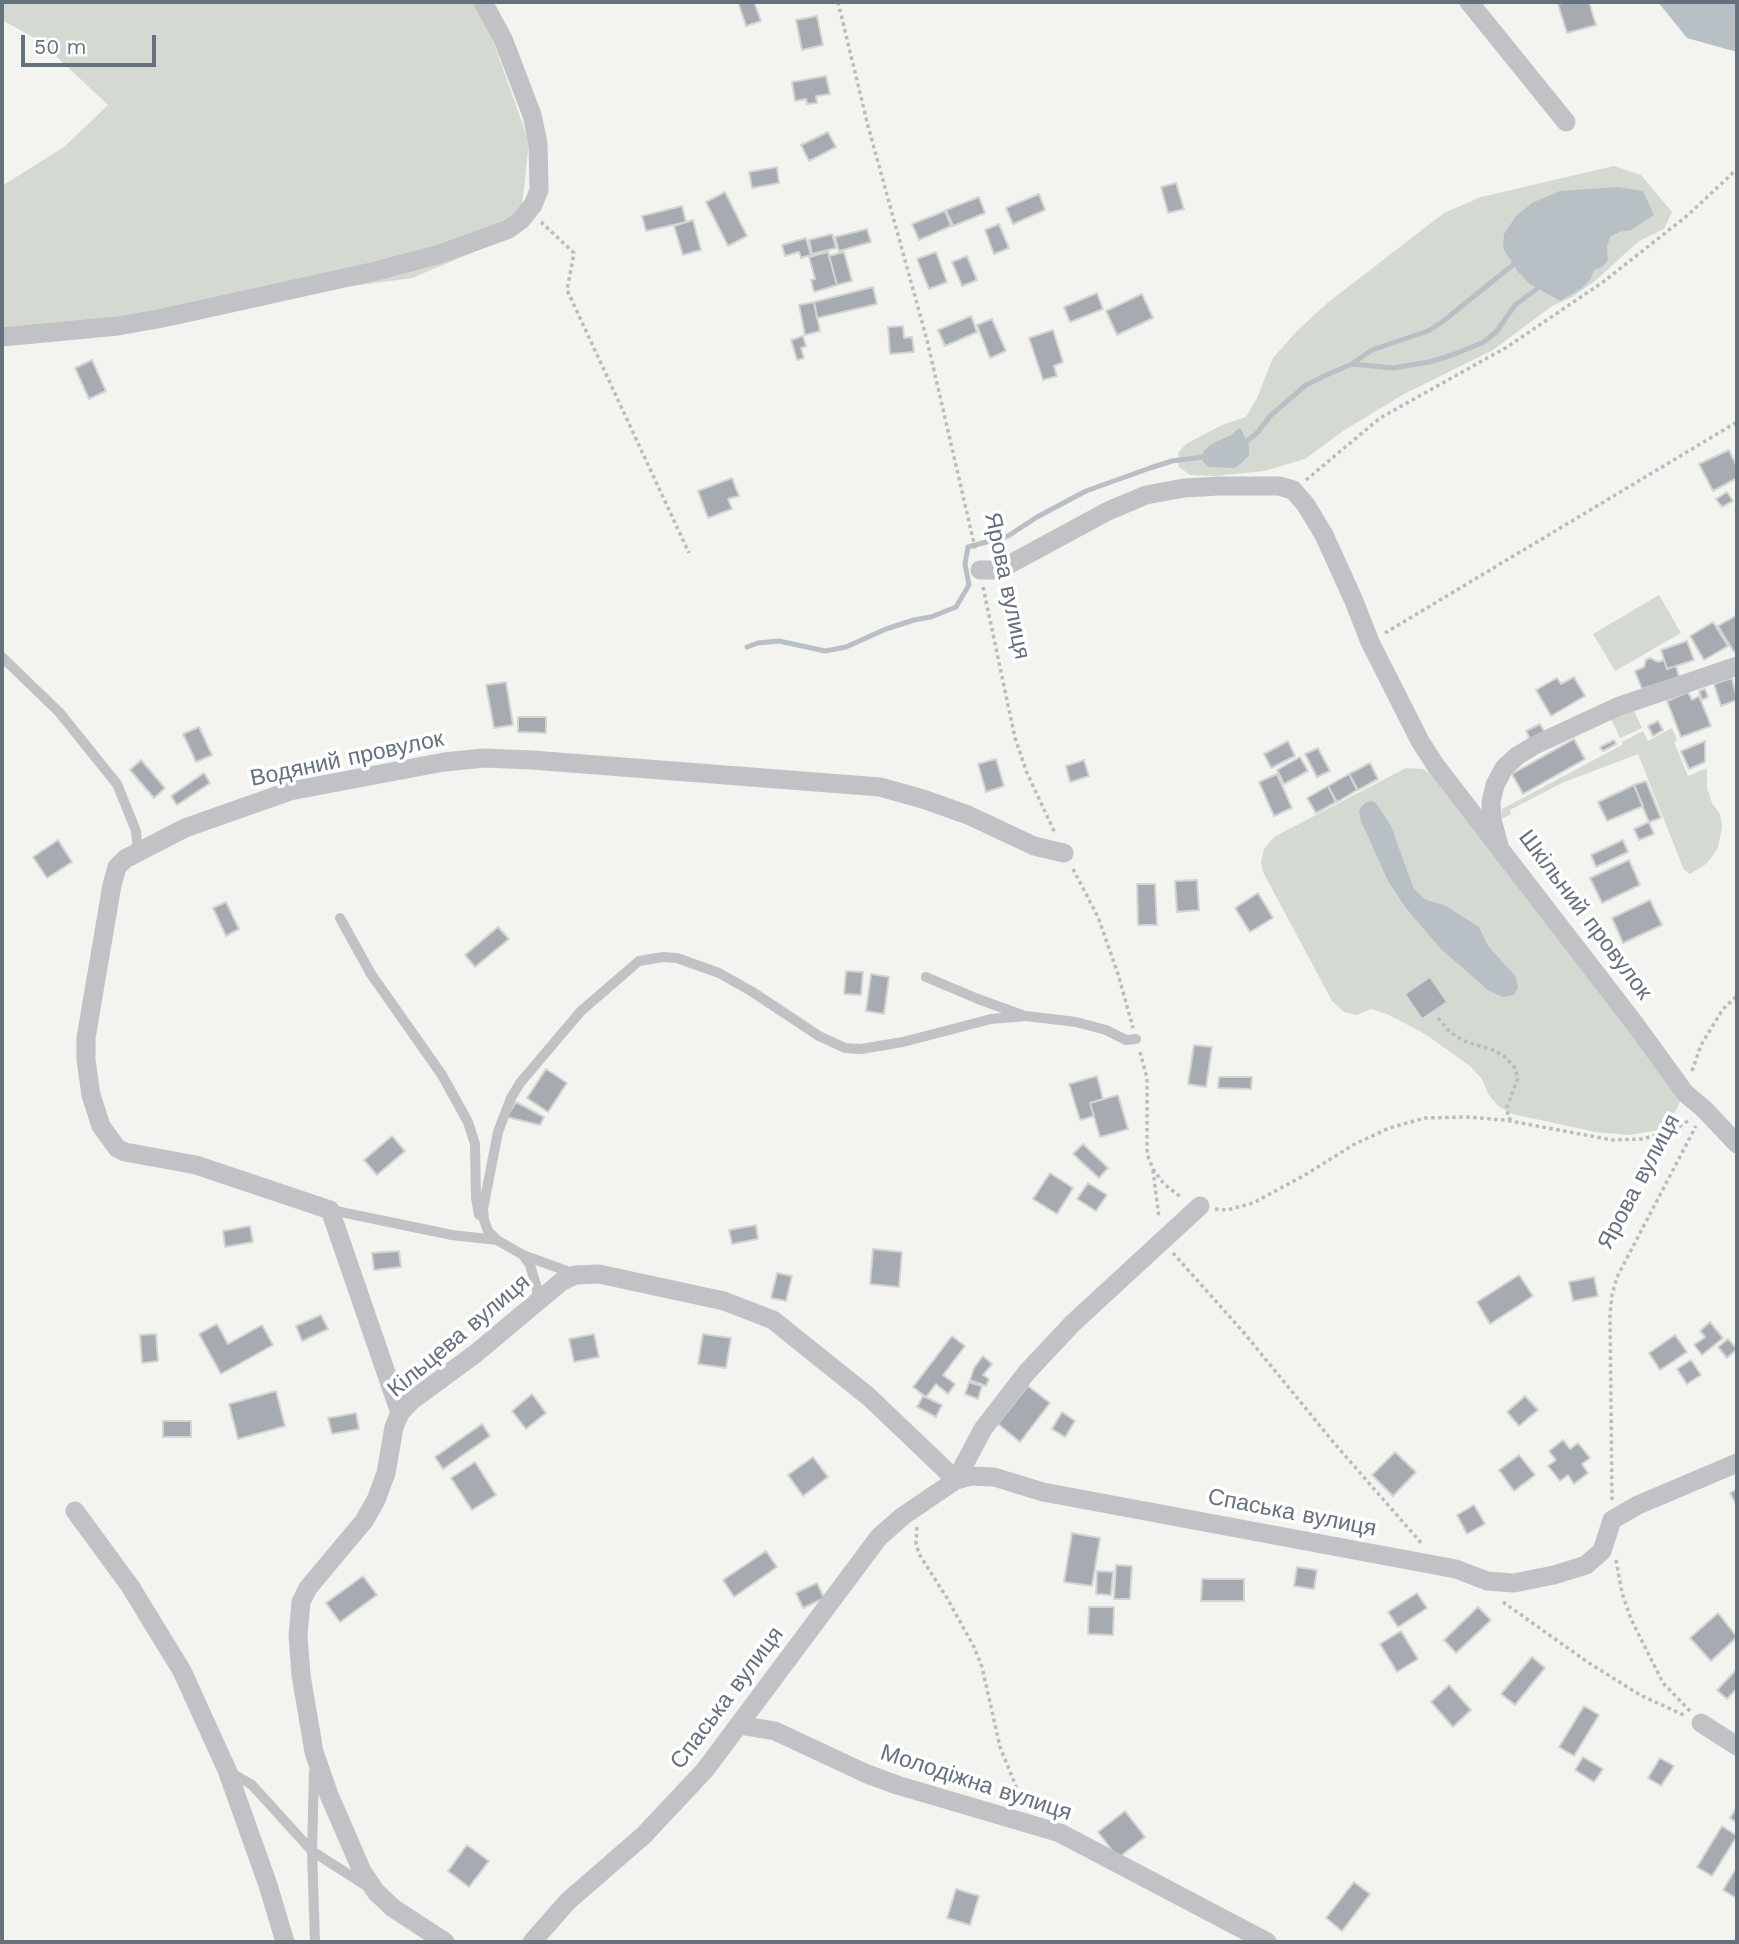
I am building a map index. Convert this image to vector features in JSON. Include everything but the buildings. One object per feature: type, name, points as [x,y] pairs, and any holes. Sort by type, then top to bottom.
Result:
[{"type":"street","points":[[2,337],[118,326],[163,318],[376,271],[440,254],[509,229],[529,210],[539,190],[538,143],[532,115],[503,39],[483,2]]},
{"type":"street","points":[[1469,2],[1566,122]]},
{"type":"street","points":[[979,564],[999,570],[1108,511],[1146,495],[1196,487],[1279,486],[1293,490],[1306,505],[1324,535],[1403,712],[1436,766],[1500,849]]},
{"type":"street","name":"Шкільний провулок","points":[[1737,666],[1617,707],[1517,756],[1504,768],[1495,785],[1491,802],[1492,820],[1500,849],[1685,1093],[1737,1144]]},
{"type":"street","name":"Водяний провулок","points":[[331,1210],[196,1165],[125,1152],[117,1148],[101,1126],[91,1095],[86,1038],[115,872],[125,859],[138,850],[215,816],[290,792],[444,762],[484,758],[880,787],[968,816],[1034,846],[1064,853]]},
{"type":"street","name":"Спаська вулиця","points":[[956,1479],[984,1429],[1027,1371],[1073,1323],[1200,1206]]},
{"type":"street","points":[[331,1210],[400,1413]]},
{"type":"street","points":[[575,1275],[599,1274],[724,1301],[773,1320],[869,1397],[956,1479]]},
{"type":"street","name":"Кільцева вулиця","points":[[445,1942],[393,1908],[376,1892],[362,1871],[329,1795],[314,1752],[300,1661],[298,1634],[301,1602],[307,1588],[364,1521],[376,1500],[386,1473],[394,1427],[400,1413],[411,1401],[575,1275]]},
{"type":"street","points":[[1612,1520],[1638,1505],[1737,1463]]},
{"type":"street","name":"Спаська вулиця","points":[[532,1942],[568,1901],[643,1836],[681,1798],[739,1725],[879,1536],[925,1499],[956,1479],[971,1476],[994,1477],[1043,1492],[1456,1569],[1487,1581],[1514,1583],[1554,1576],[1586,1565],[1602,1551],[1612,1520]]},
{"type":"street","points":[[75,1511],[130,1586],[182,1671],[227,1770],[268,1885],[285,1942]]},
{"type":"street","points":[[1701,1723],[1737,1746]]},
{"type":"street","name":"Молодіжна вулиця","points":[[739,1725],[775,1731],[897,1785],[1060,1833],[1267,1942]]},
{"type":"lane","points":[[2,657],[59,712],[117,784],[136,831],[138,850]]},
{"type":"lane","points":[[340,918],[371,974],[442,1075],[468,1122],[475,1143],[479,1215],[488,1231],[497,1240],[523,1255],[575,1275]]},
{"type":"lane","points":[[488,1231],[483,1209],[489,1172],[498,1132],[511,1098],[520,1083],[581,1011],[639,961],[677,958],[719,973],[820,1036],[845,1048],[861,1049],[892,1044],[990,1019],[1026,1016],[1076,1022],[1106,1030],[1126,1040],[1136,1039]]},
{"type":"lane","points":[[926,977],[1026,1016]]},
{"type":"lane","points":[[331,1210],[452,1235],[497,1240]]},
{"type":"lane","points":[[523,1255],[534,1276],[537,1302]]},
{"type":"lane","points":[[314,1752],[312,1851],[315,1942]]},
{"type":"lane","points":[[227,1770],[252,1785],[312,1851],[376,1892]]},
{"type":"path","name":"Ярова вулиця","points":[[838,2],[871,140],[928,340],[1015,738],[1027,773],[1064,853],[1098,917],[1118,974],[1147,1078],[1147,1154],[1164,1184],[1178,1196],[1200,1206],[1227,1210],[1253,1203],[1305,1175],[1353,1144],[1389,1128],[1425,1118],[1466,1117],[1612,1140],[1642,1139],[1677,1128],[1705,1110]]},
{"type":"path","points":[[1293,490],[1380,418],[1507,347],[1603,282],[1688,215],[1737,169]]},
{"type":"path","points":[[529,210],[574,253],[567,290],[689,553]]},
{"type":"path","points":[[1370,642],[1737,422]]},
{"type":"path","points":[[1685,1093],[1702,1045],[1723,1009],[1737,996]]},
{"type":"path","points":[[1438,1018],[1450,1032],[1464,1041],[1493,1050],[1505,1057],[1515,1068],[1518,1078],[1507,1107],[1508,1118],[1517,1123]]},
{"type":"path","name":"Ярова вулиця","points":[[1612,1520],[1612,1295],[1617,1277],[1705,1110]]},
{"type":"path","name":"Ярова вулиця","points":[[1153,1168],[1162,1240]]},
{"type":"path","points":[[1162,1240],[1245,1334],[1424,1547]]},
{"type":"path","points":[[925,1499],[917,1527],[916,1543],[919,1554],[974,1647],[982,1667],[1000,1747],[1009,1774],[1034,1824]]},
{"type":"path","points":[[1615,1553],[1622,1593],[1631,1619],[1663,1683],[1701,1723]]},
{"type":"path","points":[[1500,1599],[1586,1661],[1640,1695],[1701,1723]]},
{"type":"shaded area","points":[[2,2],[474,2],[491,35],[529,142],[522,207],[493,244],[412,278],[2,334],[2,186],[64,147],[108,105],[40,41],[2,20]]},
{"type":"shaded area","points":[[1658,2],[1737,2],[1737,52],[1687,38]]},
{"type":"shaded area","points":[[1614,166],[1641,175],[1672,212],[1664,229],[1639,241],[1595,281],[1572,297],[1552,306],[1493,350],[1404,394],[1343,431],[1305,459],[1264,471],[1215,476],[1190,475],[1179,467],[1178,453],[1186,444],[1222,425],[1246,417],[1273,358],[1296,332],[1326,304],[1444,213],[1481,197]]},
{"type":"shaded area","points":[[1617,187],[1643,191],[1654,215],[1631,230],[1610,237],[1607,247],[1608,260],[1602,267],[1594,270],[1590,280],[1582,288],[1560,301],[1530,284],[1518,272],[1503,248],[1504,234],[1516,216],[1532,203],[1560,191]]},
{"type":"shaded area","points":[[1239,428],[1249,446],[1249,455],[1243,462],[1234,468],[1209,467],[1203,462],[1203,452],[1210,445]]},
{"type":"shaded area","points":[[1659,595],[1681,633],[1615,671],[1593,634]]},
{"type":"shaded area","points":[[1634,711],[1642,728],[1620,738],[1611,719]]},
{"type":"shaded area","points":[[1672,728],[1677,740],[1674,742],[1688,776],[1707,768],[1707,788],[1712,803],[1720,814],[1722,827],[1714,854],[1706,864],[1690,874],[1684,870],[1638,754],[1562,783],[1510,810],[1511,814],[1501,819],[1502,809],[1622,745],[1622,742],[1643,731],[1648,741]]},
{"type":"shaded area","points":[[1406,768],[1423,769],[1430,774],[1657,1066],[1680,1102],[1669,1124],[1655,1131],[1628,1135],[1596,1132],[1512,1114],[1498,1106],[1488,1094],[1482,1079],[1470,1066],[1425,1034],[1387,1014],[1371,1009],[1356,1015],[1344,1012],[1332,1001],[1263,872],[1261,862],[1264,849],[1274,837]]},
{"type":"shaded area","points":[[1371,801],[1376,803],[1391,826],[1413,887],[1424,899],[1446,906],[1479,927],[1488,946],[1516,977],[1518,988],[1514,995],[1503,997],[1489,991],[1440,948],[1406,908],[1388,881],[1361,821],[1359,810]]},
{"type":"waterway","points":[[1352,364],[1372,350],[1428,331],[1514,264]]},
{"type":"waterway","points":[[1246,442],[1270,416],[1306,385],[1352,364],[1393,368],[1429,362],[1484,342],[1497,331],[1515,305],[1538,288]]},
{"type":"waterway","points":[[747,647],[779,641],[825,651],[846,647],[886,629],[956,607],[969,585],[965,564],[968,547],[1008,536],[1086,491],[1172,461],[1203,457]]}]
